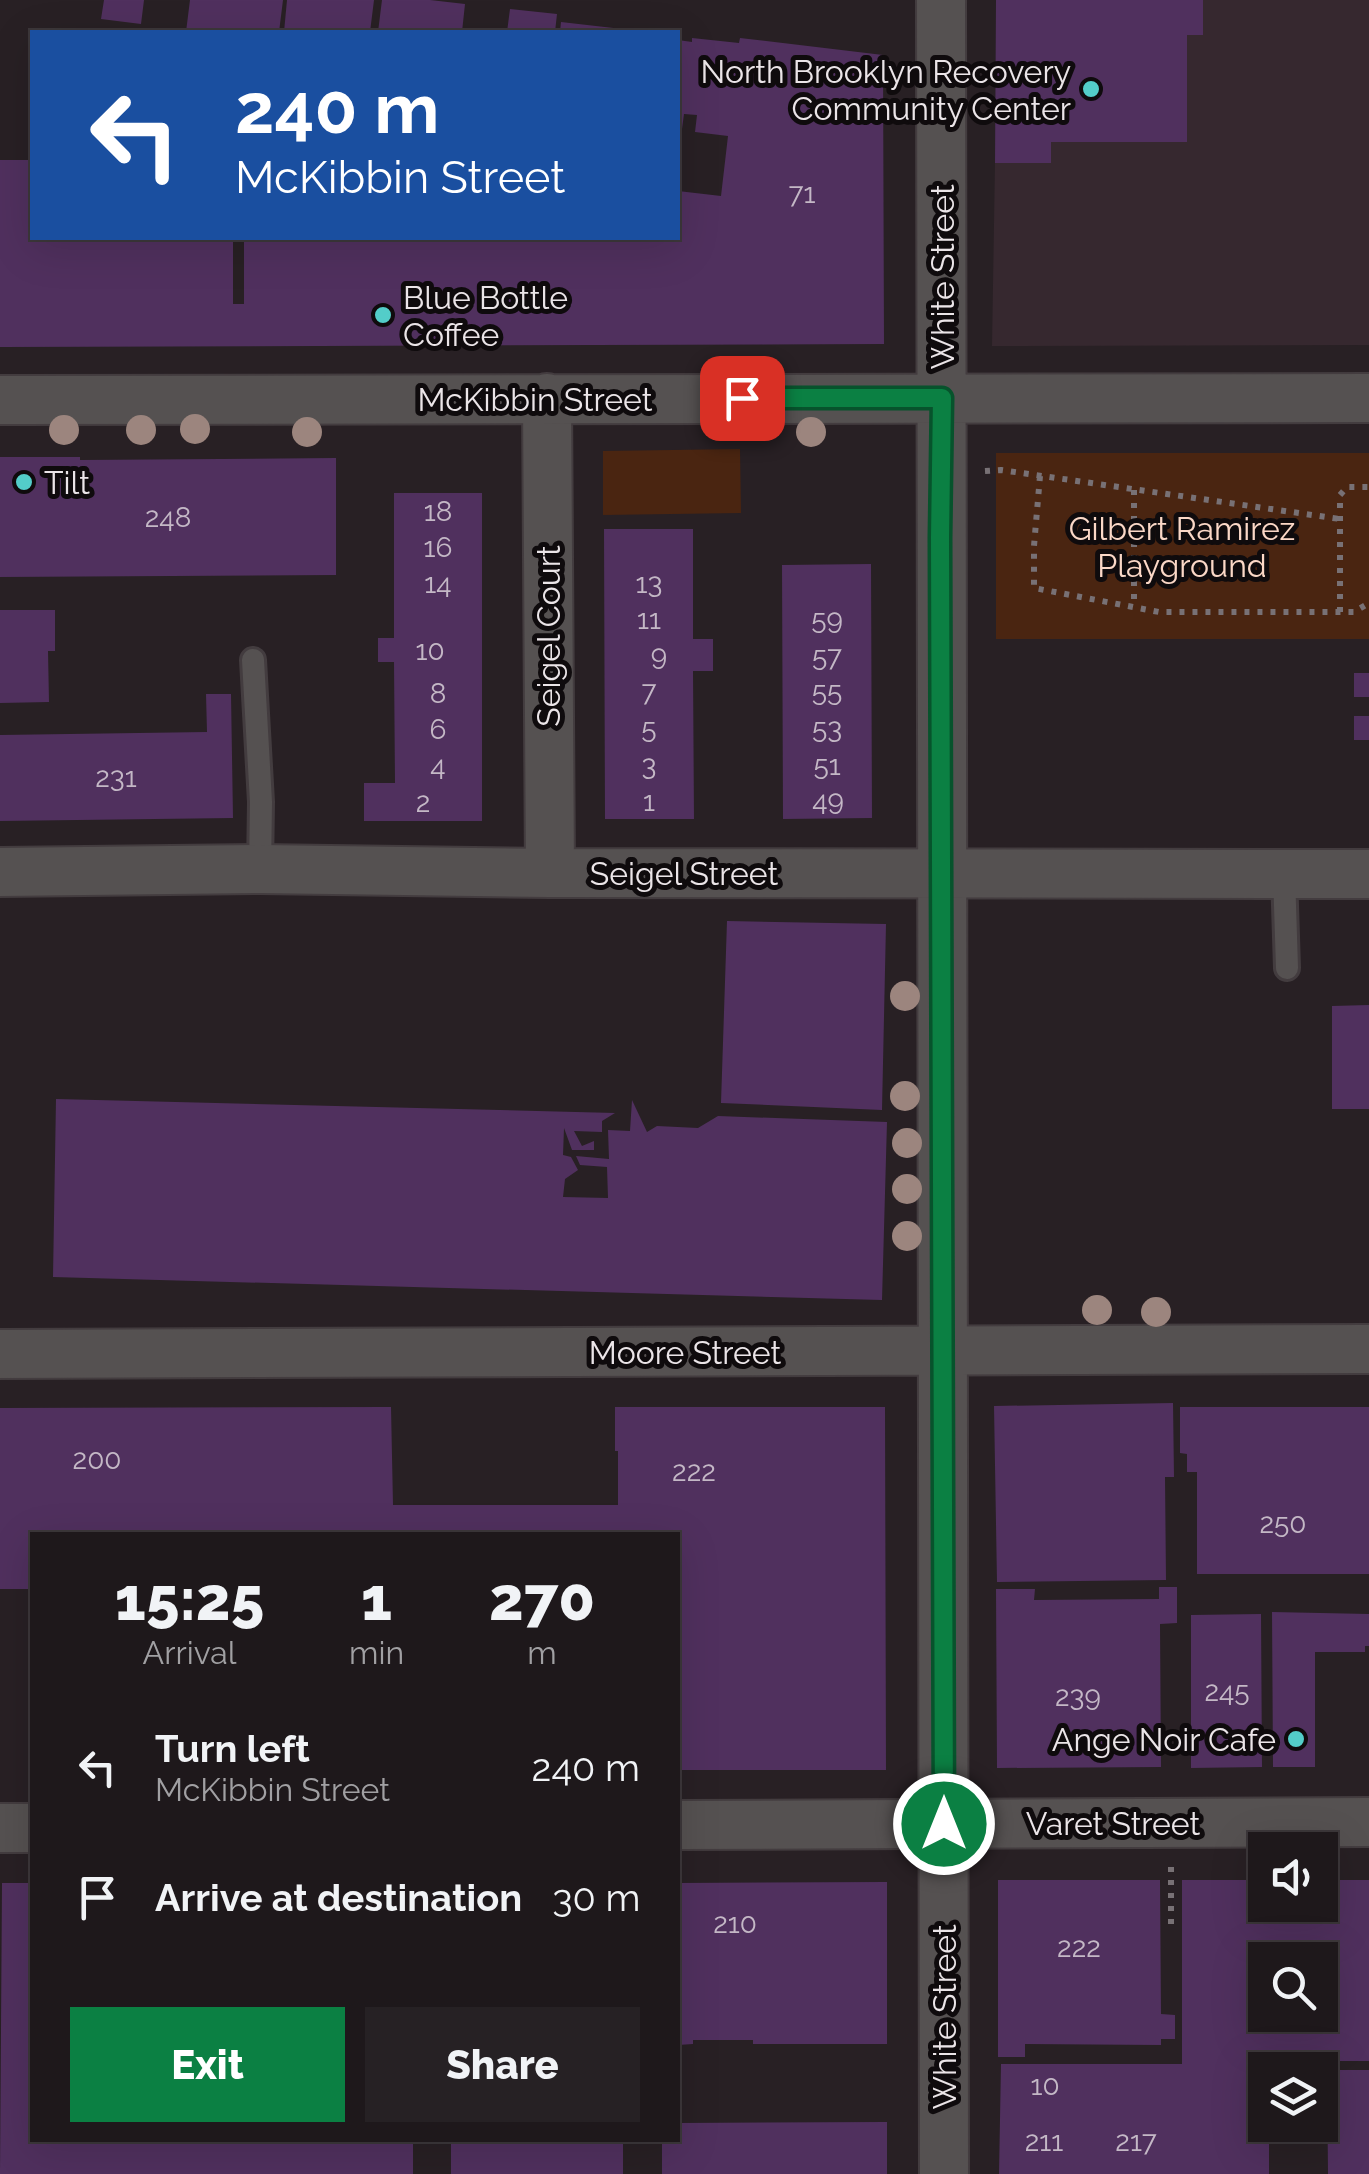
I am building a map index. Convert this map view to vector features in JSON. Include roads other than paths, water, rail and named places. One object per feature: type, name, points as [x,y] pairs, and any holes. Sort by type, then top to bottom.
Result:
[{"type":"street","name":"White Street","points":[[933,1],[942,398],[944,2174]]},
{"type":"street","name":"Seigel Court","points":[[547,398],[550,873]]},
{"type":"street","name":"McKibbin Street","points":[[0,400],[1369,398]]},
{"type":"street","name":"Seigel Street","points":[[0,872],[1369,874]]},
{"type":"street","name":"Moore Street","points":[[0,1354],[1369,1350]]},
{"type":"street","name":"Varet Street","points":[[680,1825],[1369,1822]]},
{"type":"street","points":[[0,1828],[30,1828]]},
{"type":"lane","points":[[253,660],[260,870]]},
{"type":"lane","points":[[1284,874],[1287,968]]},
{"type":"place","name":"North Brooklyn Recovery Community Center","points":[[1091,89]]},
{"type":"place","name":"Blue Bottle Coffee","points":[[383,315]]},
{"type":"place","name":"Tilt","points":[[24,482]]},
{"type":"place","name":"Ange Noir Cafe","points":[[1296,1739]]},
{"type":"park label","name":"Gilbert Ramirez Playground","points":[[1182,546]]}]
